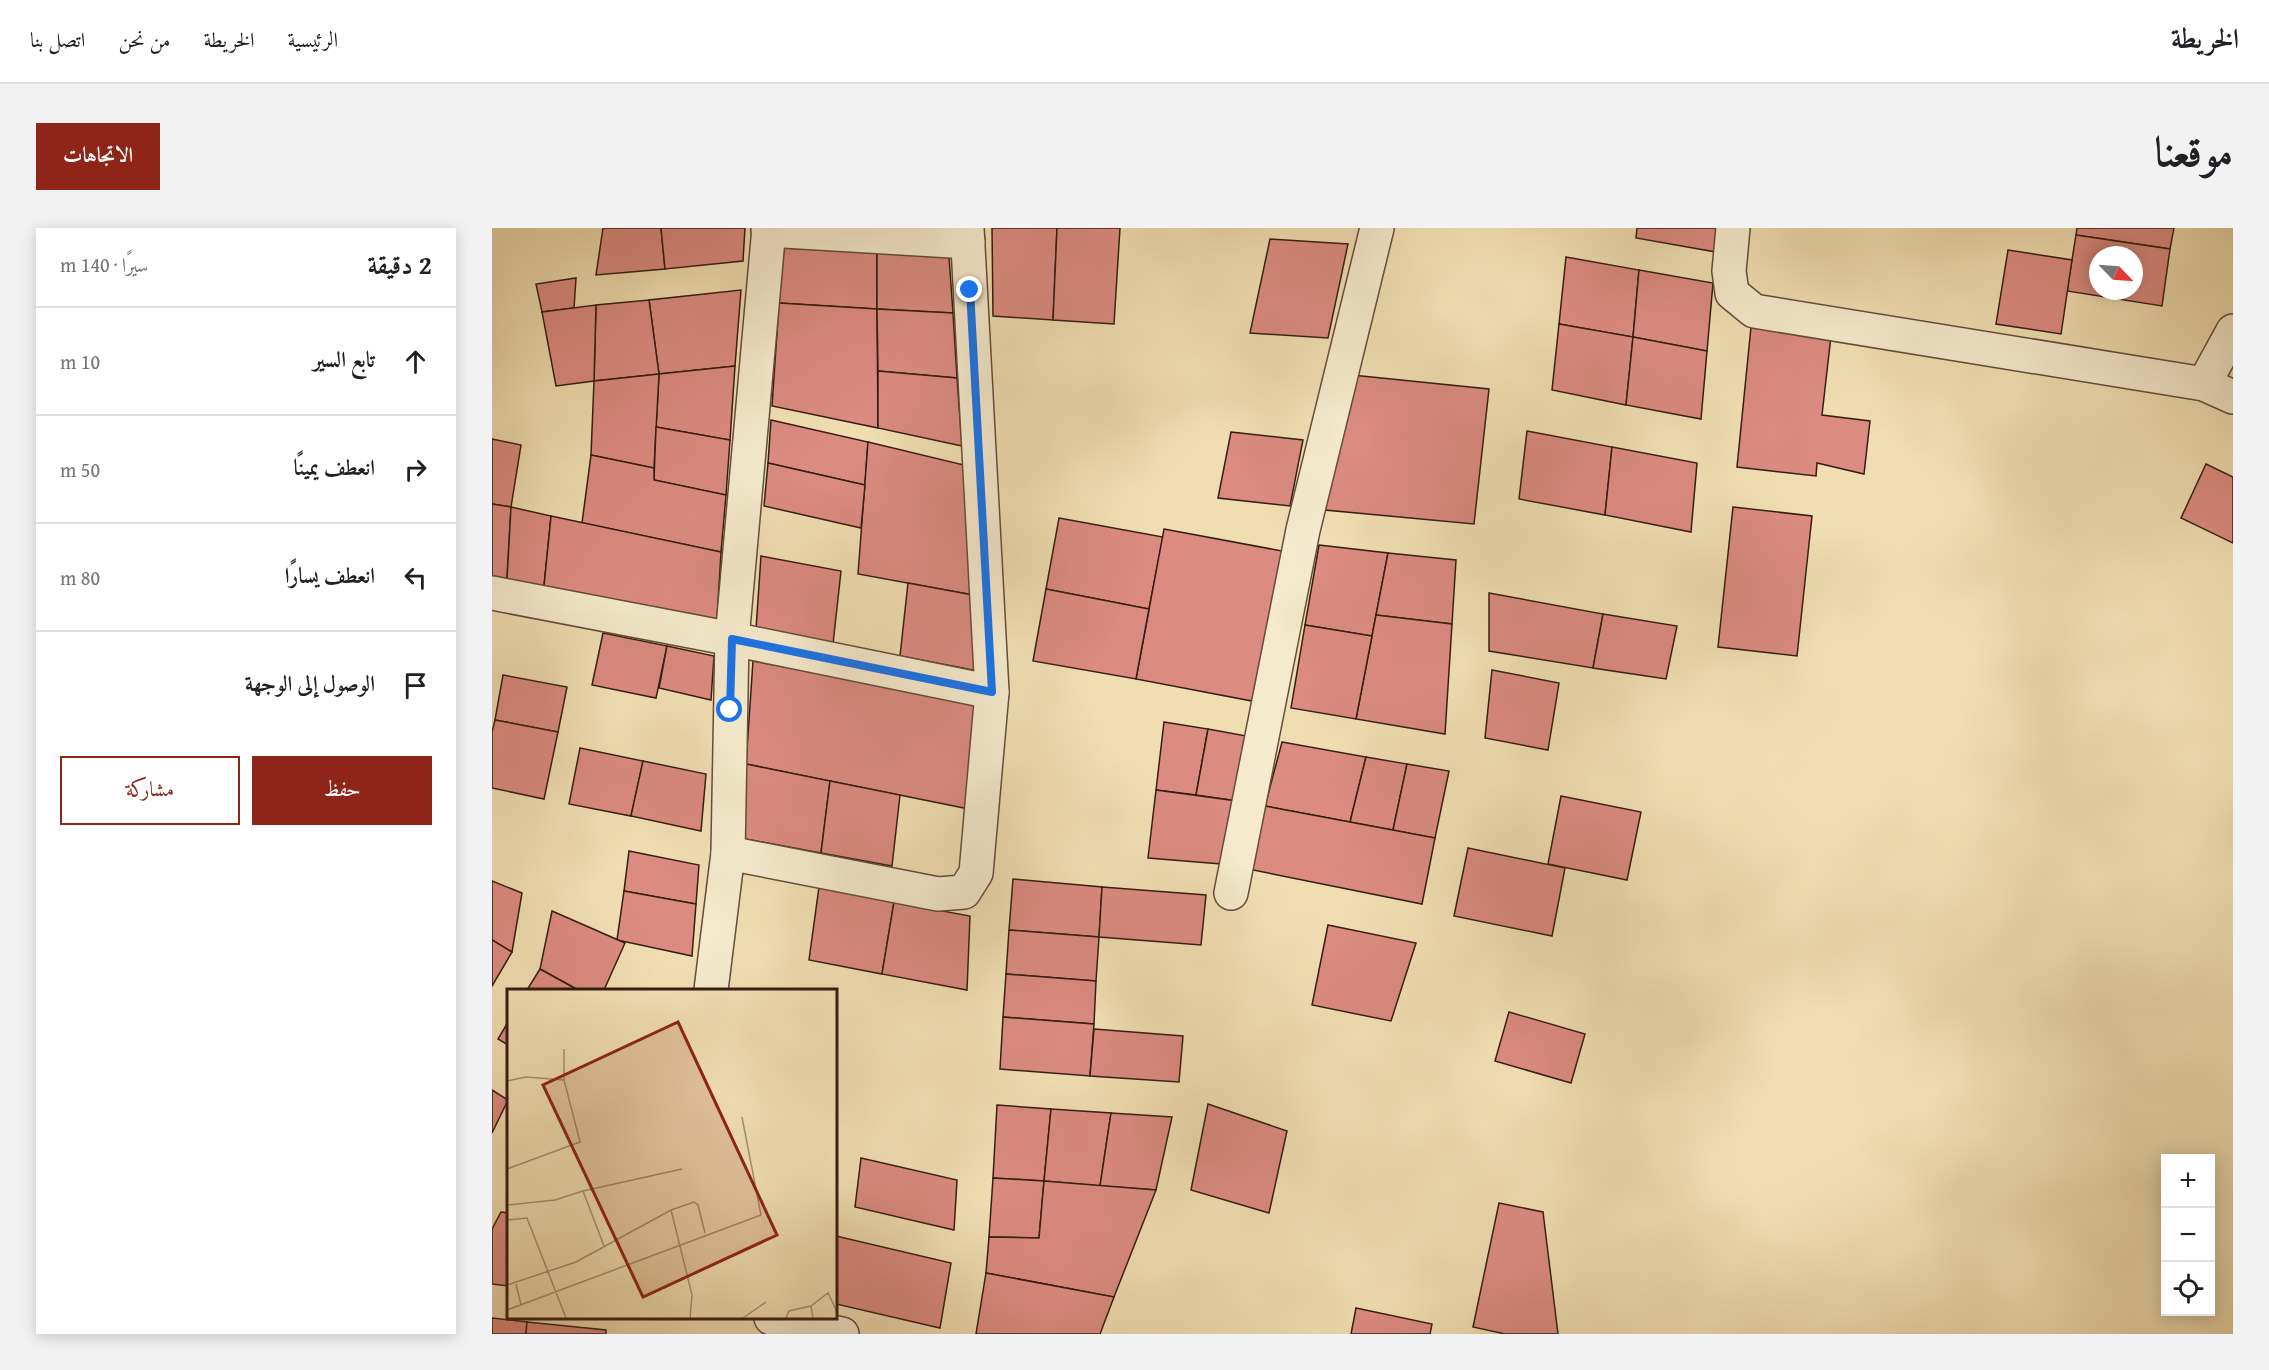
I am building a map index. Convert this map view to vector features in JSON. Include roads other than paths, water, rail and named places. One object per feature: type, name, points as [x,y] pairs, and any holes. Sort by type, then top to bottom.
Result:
[{"type":"street","points":[[1231,893],[1303,530],[1377,228]]},
{"type":"street","points":[[1733,228],[1729,271],[1732,293],[1754,311],[2204,384],[2233,397]]},
{"type":"street","points":[[711,989],[728,853],[732,639],[769,229],[968,235],[992,692],[976,873],[964,892],[938,894],[728,853]]},
{"type":"street","points":[[2204,384],[2233,331]]},
{"type":"street","points":[[492,593],[992,692]]},
{"type":"street","points":[[779,1319],[842,1334]]}]
